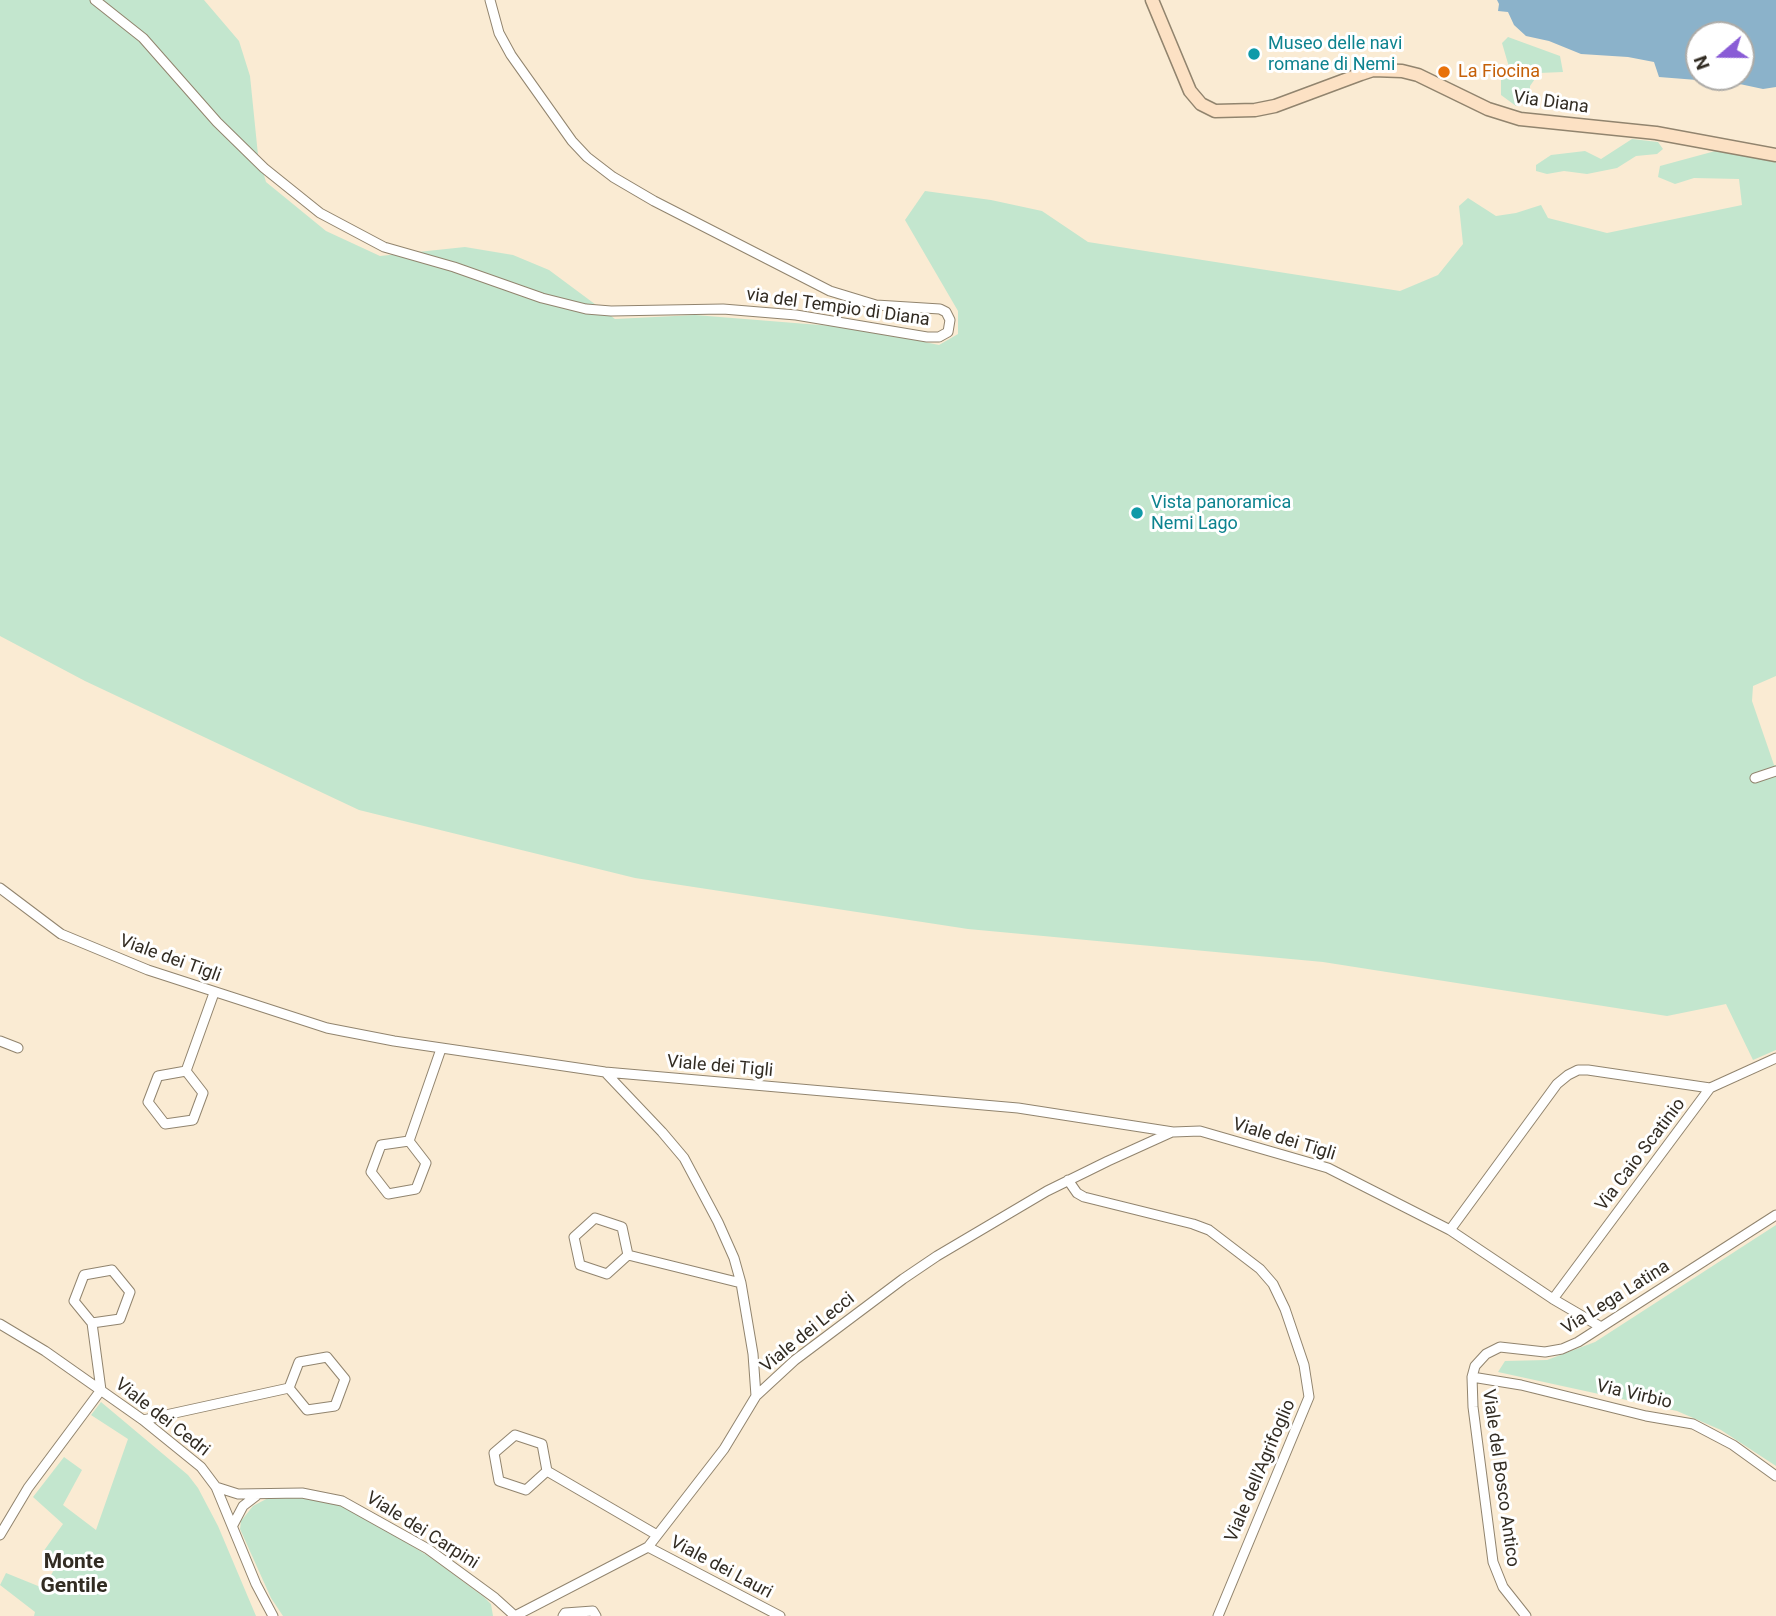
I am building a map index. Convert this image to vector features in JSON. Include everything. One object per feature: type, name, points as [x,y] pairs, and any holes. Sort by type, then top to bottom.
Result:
[{"type":"street","name":"via del Tempio di Diana","points":[[95,0],[143,38],[255,161],[316,210],[377,244],[535,296],[586,309],[723,309],[811,317],[927,337],[939,337],[948,332],[950,320],[947,313],[940,309],[876,304],[831,291],[646,197],[613,177],[577,148],[511,55],[499,33],[490,0]]},
{"type":"street","name":"Via Diana","points":[[1152,0],[1190,91],[1201,104],[1215,111],[1255,110],[1275,106],[1373,70],[1402,71],[1418,75],[1488,109],[1520,119],[1656,133],[1776,155]]},
{"type":"street","points":[[1755,778],[1776,771]]},
{"type":"street","name":"Viale dei Tigli","points":[[0,888],[61,934],[148,970],[327,1028],[441,1049],[605,1072],[1018,1108],[1173,1132],[1200,1131],[1328,1168],[1450,1230],[1553,1299],[1601,1327]]},
{"type":"street","points":[[186,1071],[214,993]]},
{"type":"street","points":[[0,1041],[18,1048]]},
{"type":"street","points":[[409,1140],[441,1049]]},
{"type":"street","name":"Via Caio Scatinio","points":[[1553,1299],[1710,1088],[1776,1058]]},
{"type":"street","points":[[1450,1230],[1557,1084],[1568,1075],[1578,1070],[1588,1070],[1710,1088]]},
{"type":"street","points":[[186,1071],[203,1093],[197,1111],[193,1120],[165,1124],[148,1102],[158,1076],[186,1071]]},
{"type":"street","points":[[605,1072],[668,1138],[690,1168],[731,1250],[741,1283],[754,1361],[756,1396]]},
{"type":"street","name":"Viale dei Lecci","points":[[515,1616],[648,1547],[724,1449],[756,1396],[795,1360],[914,1271],[1068,1180],[1173,1132]]},
{"type":"street","points":[[409,1140],[426,1163],[416,1189],[388,1194],[371,1171],[377,1154],[381,1145],[409,1140]]},
{"type":"street","name":"Viale dell'Agrifoglio","points":[[1068,1180],[1074,1190],[1084,1197],[1209,1230],[1260,1269],[1273,1284],[1285,1309],[1306,1373],[1308,1401],[1218,1616]]},
{"type":"street","name":"Via Lega Latina","points":[[1472,1377],[1478,1362],[1492,1350],[1508,1347],[1539,1352],[1558,1350],[1578,1342],[1776,1215]]},
{"type":"street","points":[[595,1218],[622,1227],[628,1255],[607,1274],[580,1265],[574,1237],[595,1218]]},
{"type":"street","points":[[628,1255],[741,1283]]},
{"type":"street","points":[[0,1535],[28,1488],[101,1390],[92,1324],[74,1301],[84,1275],[112,1270],[130,1292],[120,1319],[92,1324]]},
{"type":"street","name":"Viale dei Cedri","points":[[0,1324],[101,1390],[193,1459],[216,1488],[256,1584],[273,1616]]},
{"type":"street","points":[[327,1357],[345,1379],[335,1406],[307,1410],[289,1388],[299,1362],[327,1357]]},
{"type":"street","name":"Via Virbio","points":[[1472,1377],[1521,1385],[1646,1416],[1693,1424],[1733,1445],[1776,1476]]},
{"type":"street","name":"Viale del Bosco Antico","points":[[1472,1377],[1473,1407],[1493,1562],[1503,1587],[1526,1616]]},
{"type":"street","points":[[143,1420],[289,1388]]},
{"type":"street","points":[[548,1471],[526,1490],[499,1481],[494,1453],[515,1434],[542,1444],[548,1471],[657,1535]]},
{"type":"street","name":"Viale dei Carpini","points":[[216,1488],[238,1494],[314,1494],[347,1503],[428,1549],[515,1616]]},
{"type":"street","points":[[233,1525],[243,1506],[261,1493]]},
{"type":"street","name":"Viale dei Lauri","points":[[648,1547],[779,1616]]},
{"type":"street","points":[[558,1594],[564,1614],[593,1611],[596,1616]]},
{"type":"green space","points":[[0,0],[204,0],[239,41],[250,76],[258,155],[266,182],[326,231],[380,256],[465,247],[513,255],[549,270],[615,319],[695,315],[857,328],[939,345],[958,334],[958,311],[905,220],[925,191],[991,200],[1042,211],[1088,242],[1400,291],[1438,275],[1463,244],[1459,206],[1468,198],[1496,216],[1541,205],[1548,218],[1607,233],[1742,205],[1739,179],[1694,178],[1675,184],[1658,177],[1660,166],[1719,150],[1776,162],[1776,676],[1753,686],[1752,701],[1776,765],[1776,1050],[1753,1060],[1726,1004],[1667,1016],[1323,962],[968,929],[635,878],[359,810],[85,681],[0,636]]},
{"type":"green space","points":[[1508,37],[1560,56],[1563,72],[1539,73],[1530,86],[1530,100],[1516,106],[1501,95],[1501,76],[1509,67],[1502,43]]},
{"type":"green space","points":[[1632,139],[1658,142],[1663,149],[1657,154],[1636,156],[1617,168],[1587,174],[1564,171],[1547,174],[1536,171],[1536,165],[1551,155],[1585,151],[1601,159]]},
{"type":"green space","points":[[1776,1225],[1776,1466],[1721,1430],[1677,1411],[1498,1372],[1505,1361],[1547,1360],[1595,1342]]},
{"type":"green space","points":[[101,1402],[188,1475],[198,1488],[218,1526],[256,1616],[34,1616],[35,1612],[0,1585],[6,1573],[43,1588],[57,1565],[43,1552],[63,1524],[33,1497],[64,1457],[82,1470],[63,1505],[96,1530],[128,1439],[91,1415]]},
{"type":"green space","points":[[272,1496],[319,1499],[353,1510],[430,1557],[484,1597],[491,1604],[493,1616],[283,1616],[271,1598],[240,1529],[241,1521],[253,1506]]},
{"type":"water","points":[[1497,0],[1776,0],[1776,87],[1755,87],[1755,21],[1685,21],[1685,79],[1659,77],[1654,62],[1628,57],[1581,54],[1549,41],[1526,36],[1514,25],[1508,12],[1498,11]]},
{"type":"place","name":"Museo delle navi romane di Nemi","points":[[1254,54]]},
{"type":"place","name":"La Fiocina","points":[[1444,72]]},
{"type":"place","name":"Vista panoramica Nemi Lago","points":[[1137,513]]},
{"type":"district","name":"Monte Gentile","points":[[74,1575]]}]
